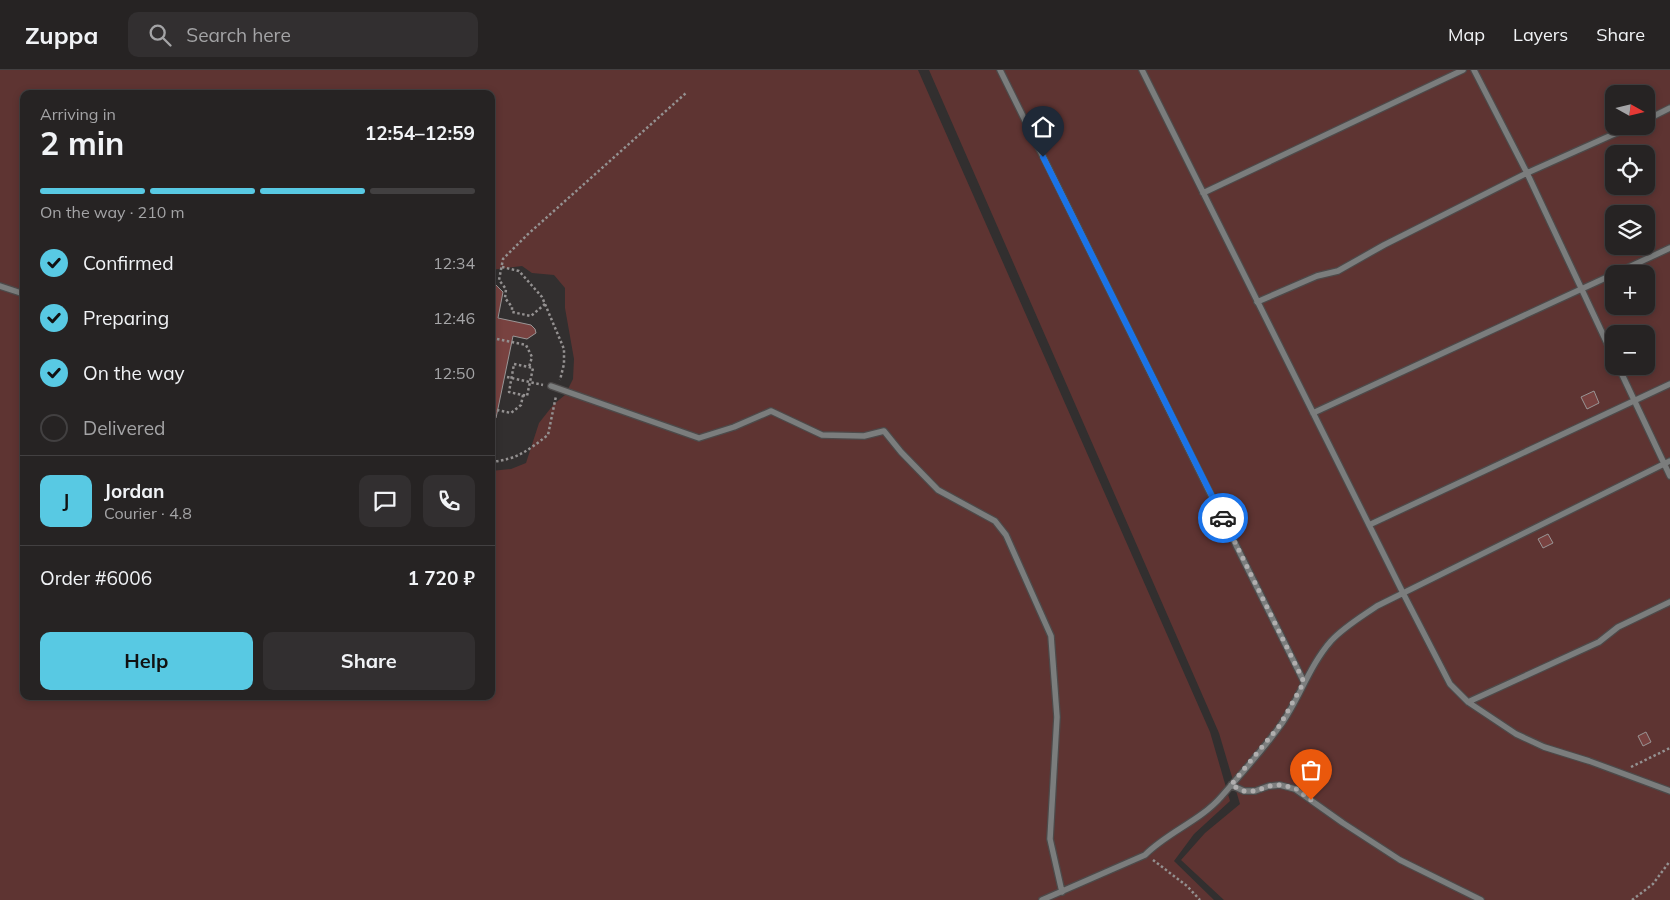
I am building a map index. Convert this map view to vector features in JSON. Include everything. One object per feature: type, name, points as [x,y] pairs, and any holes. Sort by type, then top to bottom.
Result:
[{"type":"lane","points":[[1000,70],[1304,682]]},
{"type":"lane","points":[[1142,70],[1403,594],[1450,684],[1468,702],[1516,734],[1544,746],[1670,791]]},
{"type":"lane","points":[[1203,193],[1463,70]]},
{"type":"lane","points":[[1474,70],[1527,173],[1605,338]]},
{"type":"lane","points":[[1655,116],[1670,108]]},
{"type":"lane","points":[[1257,302],[1317,276],[1338,271],[1384,244],[1527,173],[1612,135]]},
{"type":"lane","points":[[1633,265],[1670,248]]},
{"type":"lane","points":[[1313,412],[1605,278]]},
{"type":"lane","points":[[0,286],[20,293]]},
{"type":"lane","points":[[1622,375],[1634,402],[1667,462],[1670,476]]},
{"type":"lane","points":[[1369,525],[1670,384]]},
{"type":"lane","points":[[555,388],[699,438],[734,427],[772,411],[822,435],[864,436],[884,431],[901,452],[938,490],[994,521],[1006,535],[1051,636],[1057,717],[1050,839],[1062,892]]},
{"type":"lane","points":[[1042,900],[1145,855],[1157,843],[1198,817],[1219,799],[1280,725],[1304,682],[1330,642],[1347,626],[1376,606],[1667,462]]},
{"type":"lane","points":[[1468,702],[1599,642],[1618,627],[1670,602]]},
{"type":"lane","points":[[1231,785],[1244,791],[1256,791],[1269,786],[1280,785],[1295,788],[1400,860],[1481,900]]},
{"type":"path","points":[[546,304],[531,316],[512,312],[512,307],[505,298],[506,289],[499,280],[503,259],[527,235],[686,93]]},
{"type":"path","points":[[495,462],[510,460],[529,450],[548,436],[555,388],[564,364],[564,349],[542,297],[519,271],[502,267]]},
{"type":"path","points":[[497,339],[526,345],[532,357],[530,368]]},
{"type":"path","points":[[514,364],[530,368],[533,368],[527,396],[508,392],[514,364]]},
{"type":"path","points":[[506,377],[555,388]]},
{"type":"path","points":[[495,410],[511,413],[520,405],[523,395]]},
{"type":"path","points":[[1621,773],[1670,748]]},
{"type":"path","points":[[1145,855],[1187,886],[1200,900]]},
{"type":"path","points":[[1632,900],[1653,884],[1670,861]]},
{"type":"shaded area","points":[[0,70],[918,70],[1210,732],[1230,801],[1194,834],[1174,861],[1214,900],[0,900]]},
{"type":"shaded area","points":[[929,70],[1670,70],[1670,900],[1224,900],[1181,860],[1205,833],[1240,804],[1219,733]]},
{"type":"building","points":[[495,284],[503,292],[498,318],[531,325],[536,333],[527,339],[513,336],[496,418]]},
{"type":"building","points":[[1594,391],[1599,403],[1587,409],[1581,397]]},
{"type":"building","points":[[1548,534],[1553,543],[1543,548],[1538,539]]},
{"type":"building","points":[[1646,732],[1651,742],[1643,746],[1638,736]]},
{"type":"way so far","points":[[1223,518],[1304,682],[1280,725],[1231,785],[1244,791],[1256,791],[1269,786],[1280,785],[1295,788],[1311,800]]},
{"type":"route","points":[[1043,157],[1223,518]]}]
